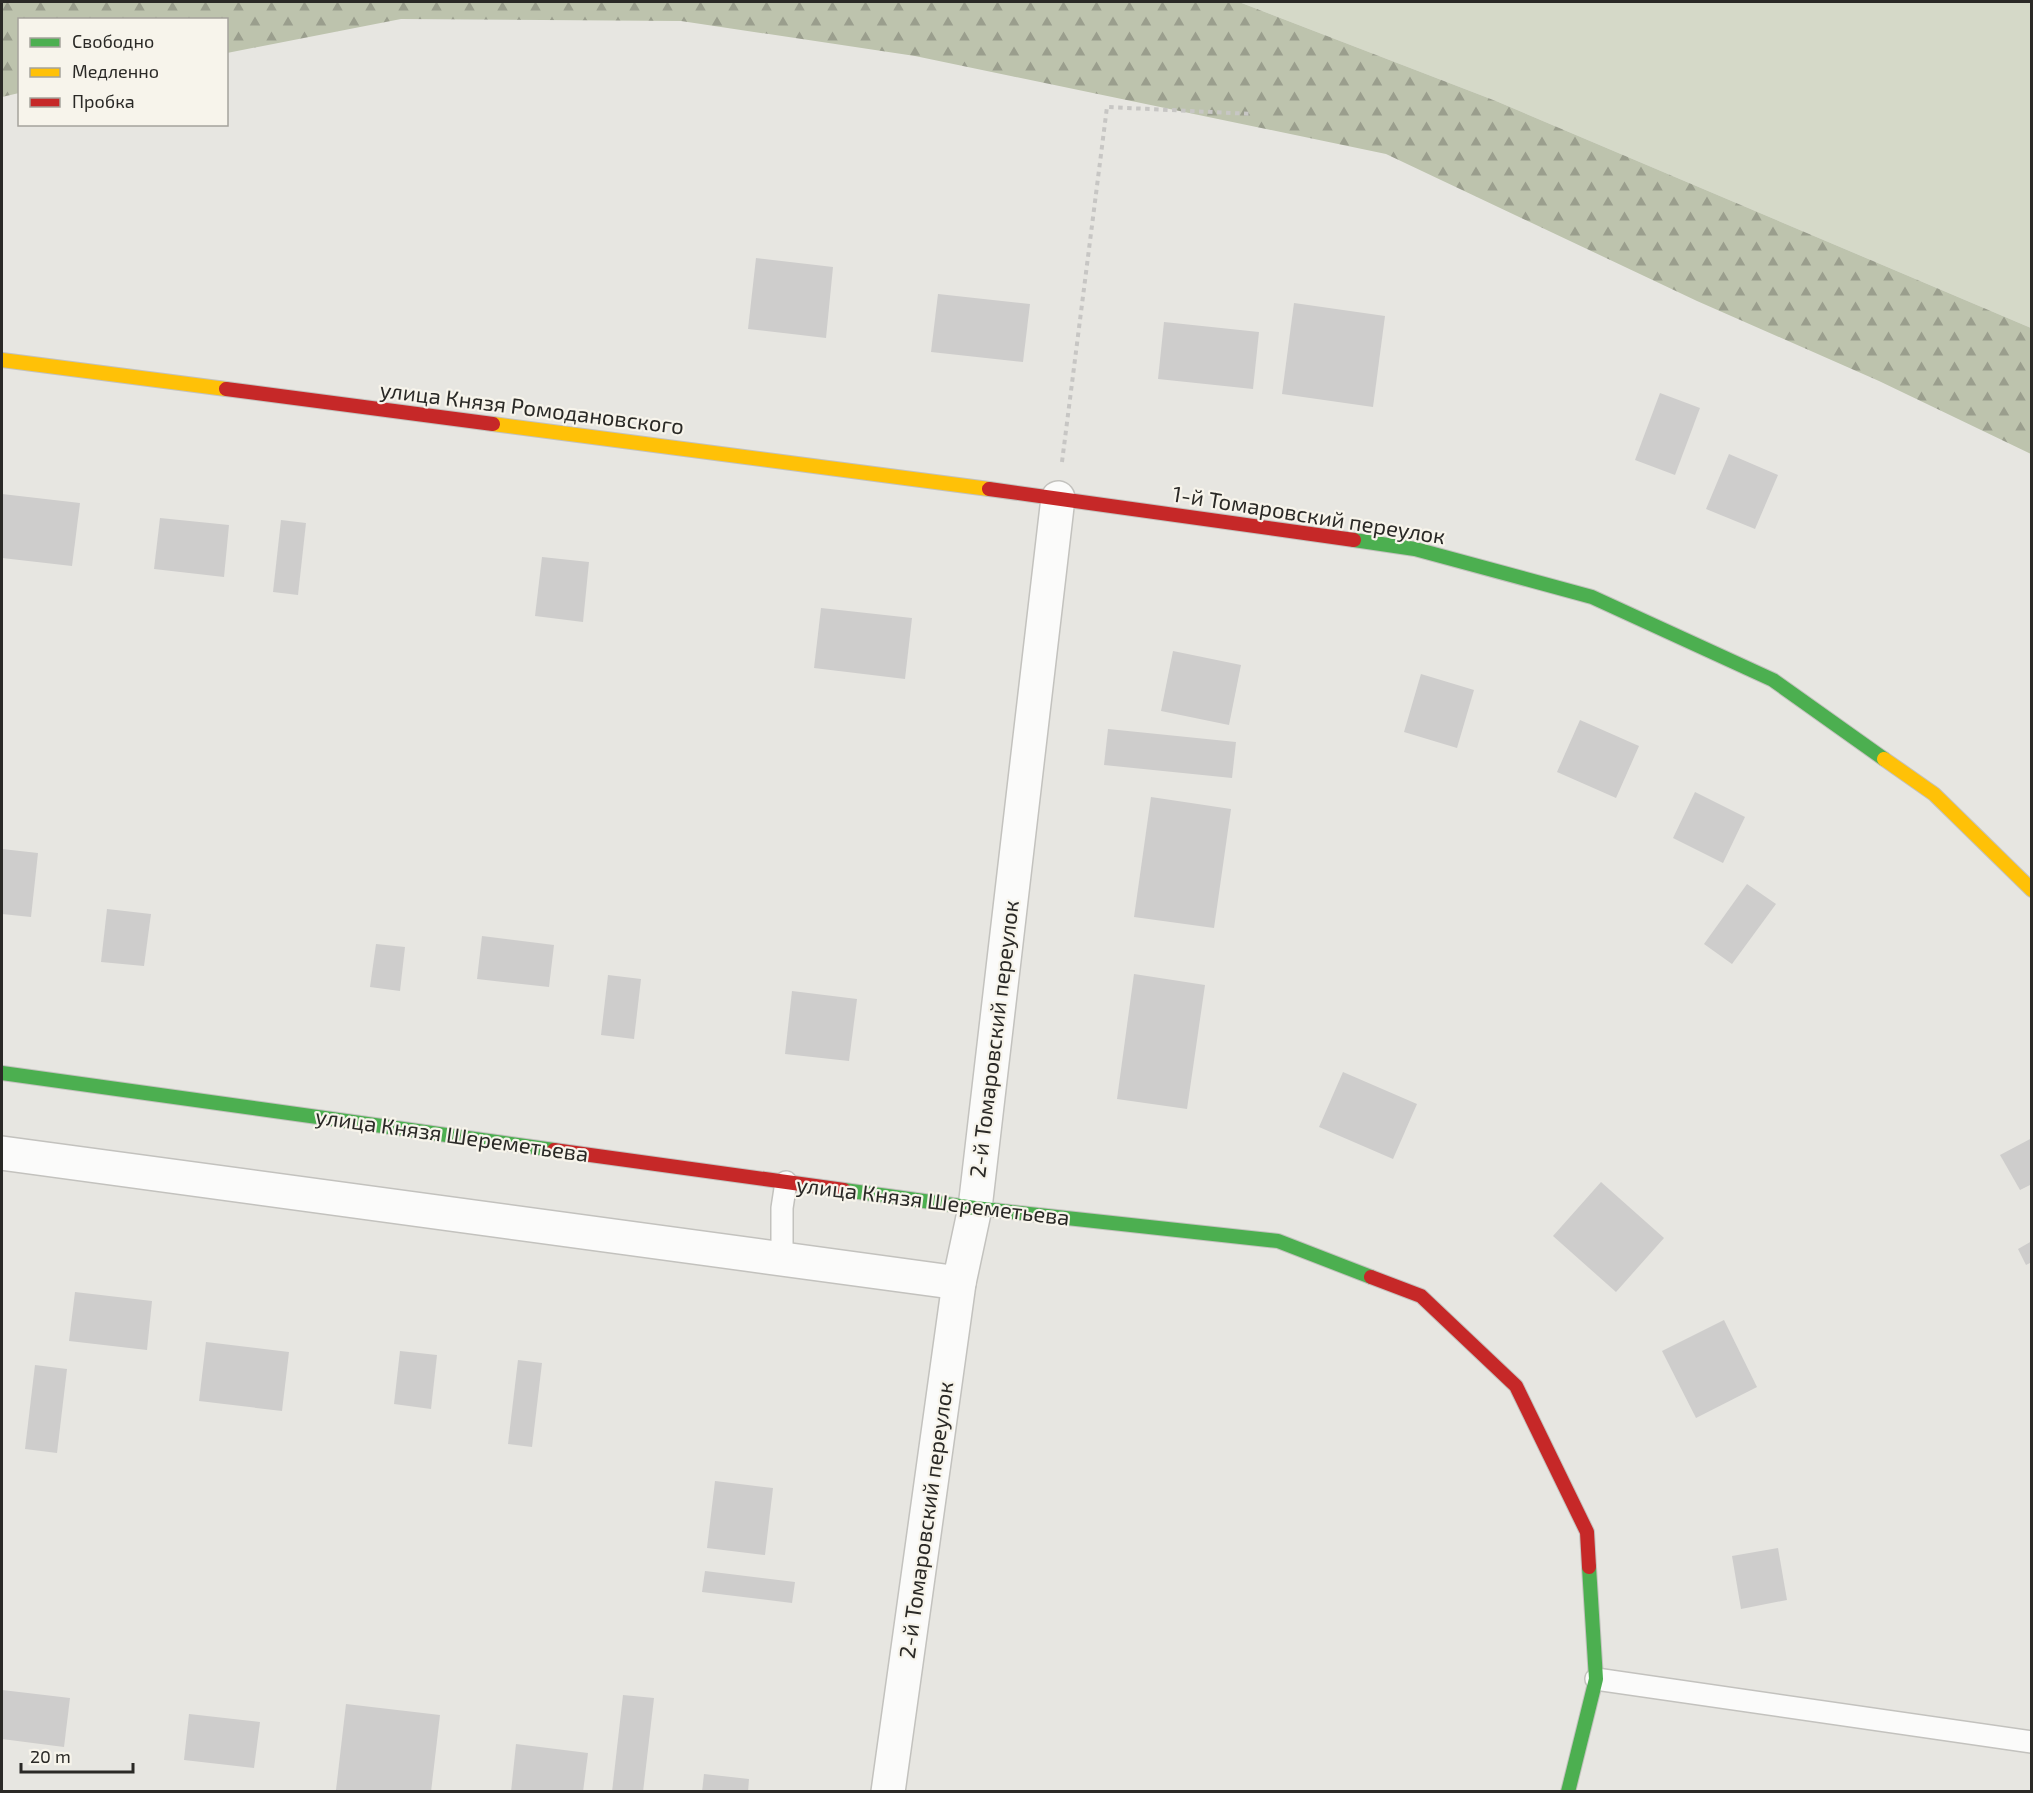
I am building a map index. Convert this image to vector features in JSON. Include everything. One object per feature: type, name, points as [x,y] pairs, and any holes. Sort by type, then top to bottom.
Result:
[{"type":"street","name":"улица Князя Ромодановского","points":[[2,360],[1058,498]]},
{"type":"street","name":"1-й Томаровский переулок","points":[[1058,498],[1415,549],[1592,597],[1773,680],[1934,794],[2031,890]]},
{"type":"street","name":"2-й Томаровский переулок","points":[[888,1791],[959,1283],[975,1208],[1058,498]]},
{"type":"street","name":"улица Князя Шереметьева","points":[[2,1073],[975,1208],[1278,1241],[1421,1296],[1516,1386],[1587,1532],[1596,1679],[1568,1791]]},
{"type":"street","points":[[2,1153],[959,1283]]},
{"type":"lane","points":[[782,1259],[782,1208],[786,1182]]},
{"type":"lane","points":[[1596,1679],[2031,1742]]},
{"type":"path","points":[[1058,498],[1107,107],[1253,114]]},
{"type":"green space","points":[[2,2],[1239,2],[1496,101],[2031,328],[2031,454],[1879,381],[1697,301],[1386,154],[915,56],[681,21],[401,19],[228,53],[228,18],[18,18],[18,93],[2,97]]},
{"type":"green space","points":[[1239,2],[2031,2],[2031,328],[1496,101]]},
{"type":"building","points":[[756,258],[833,267],[826,338],[748,329]]},
{"type":"building","points":[[938,294],[1030,304],[1023,362],[931,352]]},
{"type":"building","points":[[1294,303],[1385,316],[1373,407],[1282,394]]},
{"type":"building","points":[[1164,322],[1259,332],[1253,389],[1158,379]]},
{"type":"building","points":[[1660,393],[1700,408],[1675,475],[1635,460]]},
{"type":"building","points":[[1729,454],[1778,475],[1755,529],[1706,509]]},
{"type":"building","points":[[2,494],[80,503],[72,566],[2,558]]},
{"type":"building","points":[[160,518],[229,525],[224,577],[154,569]]},
{"type":"building","points":[[281,520],[306,523],[298,595],[273,592]]},
{"type":"building","points":[[542,557],[589,562],[583,622],[535,616]]},
{"type":"building","points":[[821,608],[912,618],[905,679],[814,668]]},
{"type":"building","points":[[1173,651],[1241,665],[1229,725],[1161,711]]},
{"type":"building","points":[[1421,674],[1474,690],[1457,748],[1404,732]]},
{"type":"building","points":[[1580,720],[1639,746],[1616,798],[1557,772]]},
{"type":"building","points":[[1108,729],[1236,742],[1232,778],[1104,765]]},
{"type":"building","points":[[1695,792],[1745,817],[1723,863],[1673,838]]},
{"type":"building","points":[[1151,797],[1231,809],[1214,928],[1134,917]]},
{"type":"building","points":[[2,849],[38,853],[31,917],[2,914]]},
{"type":"building","points":[[1747,884],[1776,904],[1732,964],[1704,944]]},
{"type":"building","points":[[107,909],[151,914],[144,966],[101,962]]},
{"type":"building","points":[[482,936],[554,945],[549,987],[477,979]]},
{"type":"building","points":[[376,944],[405,947],[400,991],[370,987]]},
{"type":"building","points":[[1134,974],[1205,985],[1187,1109],[1117,1099]]},
{"type":"building","points":[[608,975],[641,979],[634,1039],[601,1035]]},
{"type":"building","points":[[792,991],[857,999],[849,1061],[785,1054]]},
{"type":"building","points":[[1343,1072],[1417,1104],[1393,1159],[1319,1127]]},
{"type":"building","points":[[2032,1138],[2032,1184],[2020,1190],[2000,1155]]},
{"type":"building","points":[[1601,1182],[1664,1238],[1616,1292],[1553,1236]]},
{"type":"building","points":[[2032,1241],[2032,1262],[2026,1265],[2018,1249]]},
{"type":"building","points":[[75,1292],[152,1301],[147,1350],[69,1341]]},
{"type":"building","points":[[1724,1320],[1757,1387],[1696,1418],[1662,1351]]},
{"type":"building","points":[[206,1342],[289,1352],[282,1411],[199,1401]]},
{"type":"building","points":[[400,1351],[437,1355],[431,1409],[394,1404]]},
{"type":"building","points":[[518,1360],[542,1363],[532,1447],[508,1444]]},
{"type":"building","points":[[35,1365],[67,1369],[57,1453],[25,1449]]},
{"type":"building","points":[[715,1481],[773,1488],[765,1555],[707,1548]]},
{"type":"building","points":[[1778,1548],[1787,1600],[1741,1609],[1732,1556]]},
{"type":"building","points":[[705,1571],[795,1582],[792,1603],[702,1592]]},
{"type":"building","points":[[2,1690],[70,1698],[64,1747],[2,1739]]},
{"type":"building","points":[[623,1695],[654,1698],[643,1792],[612,1792]]},
{"type":"building","points":[[346,1704],[440,1715],[431,1792],[336,1790]]},
{"type":"building","points":[[189,1714],[260,1722],[254,1768],[184,1760]]},
{"type":"building","points":[[516,1744],[588,1753],[583,1792],[511,1792]]},
{"type":"building","points":[[704,1774],[749,1779],[748,1792],[702,1792]]},
{"type":"traffic: fast","points":[[1354,540],[1415,549],[1592,597],[1773,680],[1884,759]]},
{"type":"traffic: fast","points":[[2,1073],[554,1150]]},
{"type":"traffic: fast","points":[[844,1190],[975,1208],[1278,1241],[1371,1277]]},
{"type":"traffic: fast","points":[[1568,1792],[1596,1679],[1589,1567]]},
{"type":"traffic: slow","points":[[2,360],[226,389]]},
{"type":"traffic: slow","points":[[493,424],[989,489]]},
{"type":"traffic: slow","points":[[1884,759],[1934,794],[2032,890]]},
{"type":"traffic: jam","points":[[226,389],[493,424]]},
{"type":"traffic: jam","points":[[989,489],[1354,540]]},
{"type":"traffic: jam","points":[[554,1150],[844,1190]]},
{"type":"traffic: jam","points":[[1371,1277],[1421,1296],[1516,1386],[1587,1532],[1589,1567]]}]
